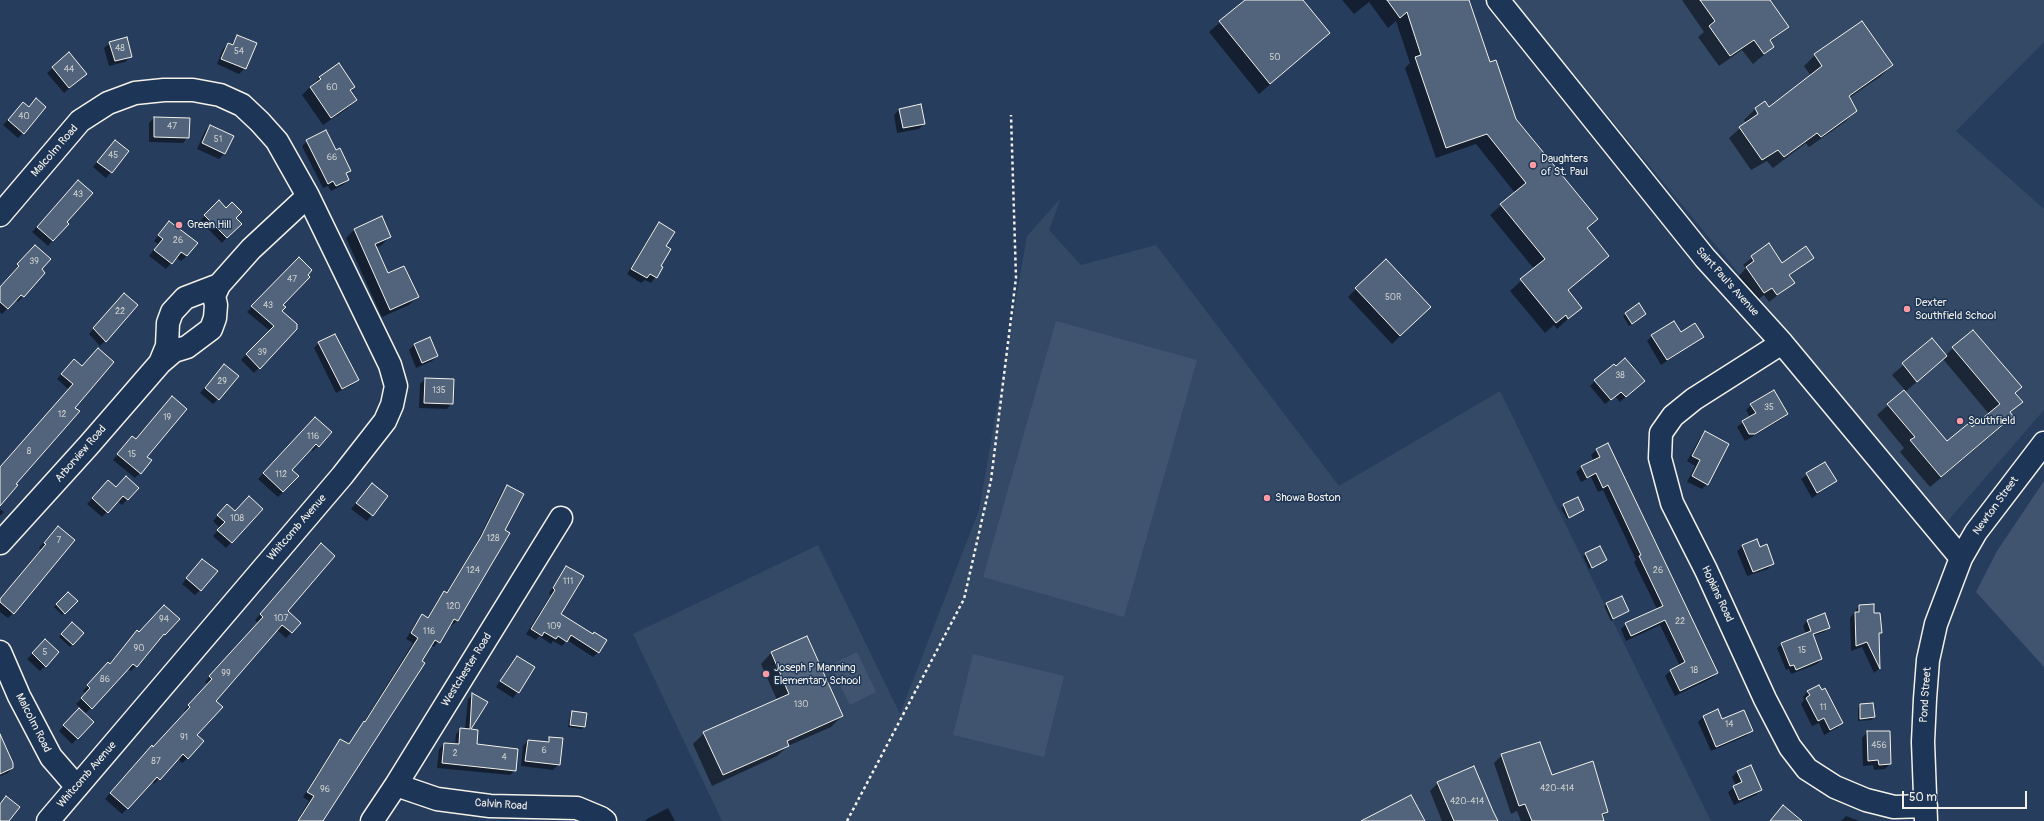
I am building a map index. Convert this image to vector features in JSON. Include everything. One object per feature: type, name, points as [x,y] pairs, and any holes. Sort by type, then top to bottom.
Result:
[{"type":"street","name":"Saint Paul's Avenue","points":[[1498,0],[1701,253],[1782,343],[1958,566]]},
{"type":"street","name":"Malcolm Road","points":[[0,215],[80,121],[108,103],[135,93],[164,90],[193,90],[220,95],[242,105],[277,141],[308,196]]},
{"type":"street","name":"Arborview Road","points":[[0,543],[88,446],[160,363],[174,351],[187,347],[211,329],[215,318],[216,306],[214,296],[219,285],[251,250],[308,196]]},
{"type":"street","name":"Whitcomb Avenue","points":[[48,821],[225,616],[274,555],[342,476],[385,421],[392,405],[396,386],[390,365],[308,196]]},
{"type":"street","name":"Arborview Road","points":[[160,363],[167,346],[168,323],[172,312],[185,298],[219,285]]},
{"type":"street","name":"Hopkins Road","points":[[1782,343],[1694,399],[1673,416],[1661,433],[1660,458],[1672,503],[1706,570],[1765,699],[1790,746],[1807,769],[1835,787],[1866,800],[1926,813]]},
{"type":"street","name":"Newton Street","points":[[1958,566],[1983,521],[2044,443]]},
{"type":"street","name":"Westchester Road","points":[[372,821],[396,785],[561,518]]},
{"type":"street","name":"Pond Street","points":[[1926,813],[1923,742],[1928,660],[1936,624],[1958,566]]},
{"type":"street","name":"Malcolm Road","points":[[0,652],[19,696],[51,757],[76,787]]},
{"type":"street","name":"Calvin Road","points":[[396,785],[437,799],[490,806],[576,808],[605,821]]},
{"type":"path","points":[[846,821],[964,599],[991,480],[1016,278],[1011,115]]},
{"type":"shaded area","name":"Dexter Southfield School","points":[[1512,0],[2044,0],[2044,42],[1956,131],[2044,209],[2044,410],[1946,523]]},
{"type":"shaded area","name":"Showa Boston","points":[[1061,198],[1049,230],[1081,265],[1156,245],[1339,486],[1500,391],[1711,821],[722,821],[633,634],[818,545],[900,714],[979,510],[1027,236]]},
{"type":"shaded area","points":[[1056,321],[1197,360],[1124,617],[983,577]]},
{"type":"shaded area","points":[[2044,481],[2044,667],[1976,592],[1997,551]]},
{"type":"shaded area","points":[[857,652],[876,692],[850,705],[830,665]]},
{"type":"shaded area","points":[[973,654],[1064,676],[1044,757],[953,735]]},
{"type":"building","points":[[1245,0],[1303,0],[1330,33],[1270,84],[1219,21]]},
{"type":"building","name":"Daughters of St. Paul","points":[[1387,0],[1469,0],[1490,62],[1496,60],[1516,119],[1598,219],[1587,228],[1609,256],[1568,290],[1582,308],[1568,319],[1566,315],[1556,323],[1520,279],[1545,259],[1500,204],[1526,183],[1487,134],[1446,148],[1415,57],[1421,55],[1407,12],[1400,18]]},
{"type":"building","points":[[1700,0],[1770,0],[1789,27],[1770,40],[1774,47],[1764,54],[1754,40],[1730,56],[1709,26],[1715,21]]},
{"type":"building","points":[[1862,21],[1893,65],[1849,96],[1857,111],[1821,137],[1817,133],[1784,157],[1778,150],[1762,160],[1739,127],[1758,114],[1755,108],[1765,101],[1769,107],[1822,66],[1814,54]]},
{"type":"building","points":[[237,35],[257,43],[246,69],[221,59],[228,43],[233,45]]},
{"type":"building","points":[[127,37],[132,57],[115,61],[109,42]]},
{"type":"building","points":[[69,52],[87,74],[69,88],[52,67]]},
{"type":"building","points":[[339,63],[355,87],[350,90],[357,100],[331,118],[310,87],[321,79],[319,77]]},
{"type":"building","points":[[36,98],[46,107],[24,134],[8,120],[23,102],[29,107]]},
{"type":"building","points":[[921,104],[925,124],[903,128],[899,109]]},
{"type":"building","points":[[154,117],[190,118],[189,138],[154,137]]},
{"type":"building","points":[[210,125],[234,136],[225,154],[202,143]]},
{"type":"building","points":[[326,130],[336,150],[340,148],[351,171],[346,173],[349,180],[336,186],[333,181],[328,184],[306,140]]},
{"type":"building","points":[[115,140],[129,151],[112,173],[97,162]]},
{"type":"building","points":[[78,180],[93,193],[67,222],[69,224],[53,241],[37,227]]},
{"type":"building","points":[[219,200],[226,208],[232,202],[242,212],[236,218],[242,224],[227,238],[204,215]]},
{"type":"building","points":[[382,216],[391,237],[375,244],[388,273],[404,266],[419,297],[390,310],[354,229]]},
{"type":"building","points":[[169,221],[198,243],[187,256],[181,252],[172,264],[154,250],[163,239],[158,235]]},
{"type":"building","points":[[659,222],[675,232],[666,246],[671,249],[661,266],[663,267],[657,278],[650,274],[647,278],[631,269]]},
{"type":"building","points":[[1769,243],[1782,263],[1806,246],[1814,258],[1789,275],[1795,283],[1777,295],[1772,288],[1764,293],[1746,267],[1754,261],[1751,256]]},
{"type":"building","points":[[35,245],[51,259],[42,269],[45,273],[24,297],[21,295],[8,309],[0,302],[0,287],[19,266],[17,264]]},
{"type":"building","points":[[299,257],[312,270],[308,275],[310,277],[283,305],[286,307],[282,311],[297,324],[297,329],[260,369],[246,354],[274,326],[251,306]]},
{"type":"building","points":[[1386,259],[1431,307],[1400,336],[1355,288]]},
{"type":"building","points":[[124,293],[138,305],[106,342],[93,328]]},
{"type":"building","points":[[1639,303],[1646,314],[1632,324],[1625,313]]},
{"type":"building","points":[[1674,321],[1681,332],[1695,323],[1704,337],[1667,360],[1651,335]]},
{"type":"building","points":[[1973,330],[2022,387],[2015,393],[2023,402],[2010,412],[2013,416],[1941,477],[1910,440],[1915,437],[1887,404],[1904,390],[1947,441],[1969,423],[1972,427],[2000,404],[1952,347]]},
{"type":"building","points":[[335,334],[359,380],[342,389],[318,342]]},
{"type":"building","points":[[430,337],[438,356],[422,363],[414,344]]},
{"type":"building","points":[[1932,338],[1947,356],[1917,382],[1902,363]]},
{"type":"building","points":[[98,348],[114,362],[75,408],[80,411],[16,484],[18,485],[0,506],[0,467],[73,384],[61,374],[74,359],[82,366]]},
{"type":"building","points":[[1625,358],[1645,381],[1626,397],[1621,392],[1611,400],[1594,380],[1614,364],[1616,366]]},
{"type":"building","points":[[224,364],[239,376],[219,400],[205,388]]},
{"type":"building","points":[[425,378],[454,379],[453,404],[424,403]]},
{"type":"building","points":[[1774,390],[1788,414],[1755,434],[1749,434],[1742,421],[1756,413],[1750,404]]},
{"type":"building","points":[[172,396],[187,409],[147,457],[152,460],[141,474],[117,454],[132,436],[136,439]]},
{"type":"building","points":[[315,417],[332,432],[319,447],[316,444],[292,470],[299,476],[283,492],[263,473]]},
{"type":"building","points":[[1705,431],[1729,444],[1708,485],[1692,476],[1700,460],[1692,456]]},
{"type":"building","points":[[1608,443],[1718,673],[1680,691],[1670,670],[1685,662],[1665,620],[1631,636],[1625,623],[1663,606],[1608,485],[1603,488],[1596,473],[1587,478],[1581,466],[1600,457],[1596,449]]},
{"type":"building","points":[[1825,462],[1837,481],[1817,493],[1806,473]]},
{"type":"building","points":[[126,476],[139,488],[128,500],[123,496],[108,513],[92,498],[108,480],[116,487]]},
{"type":"building","points":[[372,483],[388,496],[373,516],[356,503]]},
{"type":"building","points":[[507,485],[524,494],[505,530],[510,533],[458,621],[454,619],[440,643],[435,640],[422,661],[425,663],[323,821],[298,821],[314,796],[307,792],[340,739],[349,744],[364,721],[365,722],[418,638],[411,633],[422,614],[428,618],[444,591],[447,593],[481,537]]},
{"type":"building","points":[[249,496],[263,509],[232,543],[217,530],[225,522],[217,515],[227,504],[235,511]]},
{"type":"building","points":[[1578,497],[1584,510],[1569,518],[1563,504]]},
{"type":"building","points":[[58,526],[75,540],[14,614],[0,602],[0,599],[46,544],[44,543]]},
{"type":"building","points":[[1757,539],[1760,547],[1767,544],[1774,564],[1753,572],[1742,545]]},
{"type":"building","points":[[321,543],[335,556],[288,611],[301,623],[292,633],[282,625],[216,701],[223,707],[197,735],[204,741],[188,759],[183,754],[160,780],[157,777],[128,809],[110,793],[152,745],[153,747],[190,707],[188,705],[212,679],[209,676],[263,617],[260,614]]},
{"type":"building","points":[[1600,546],[1607,560],[1592,568],[1585,553]]},
{"type":"building","points":[[202,559],[218,571],[201,591],[186,578]]},
{"type":"building","points":[[566,566],[584,576],[561,614],[593,634],[594,632],[607,640],[599,653],[571,635],[567,642],[558,636],[556,639],[544,632],[542,636],[531,629],[555,590],[553,588]]},
{"type":"building","points":[[68,592],[78,601],[65,614],[56,604]]},
{"type":"building","points":[[1622,596],[1629,611],[1613,619],[1606,603]]},
{"type":"building","points":[[1874,604],[1874,613],[1880,613],[1882,633],[1879,633],[1880,669],[1867,642],[1856,646],[1855,612],[1859,612],[1859,605]]},
{"type":"building","points":[[164,605],[180,619],[165,635],[164,634],[137,667],[133,664],[92,709],[81,698],[90,688],[87,685],[108,662],[110,664],[137,630],[139,632]]},
{"type":"building","points":[[1825,613],[1830,628],[1813,634],[1822,659],[1796,670],[1794,665],[1790,666],[1781,643],[1811,631],[1807,620]]},
{"type":"building","points":[[72,622],[84,633],[73,645],[61,634]]},
{"type":"building","name":"Joseph P Manning Elementary School","points":[[807,636],[843,716],[787,741],[789,746],[723,775],[703,732],[789,694],[771,652]]},
{"type":"building","points":[[45,639],[59,652],[46,667],[32,653]]},
{"type":"building","points":[[517,656],[535,667],[519,693],[500,681]]},
{"type":"building","points":[[1819,685],[1822,690],[1825,688],[1843,723],[1830,730],[1824,718],[1818,721],[1806,698],[1810,695],[1807,691]]},
{"type":"building","points":[[472,693],[488,702],[471,729],[478,730],[477,744],[518,749],[516,771],[442,763],[444,743],[459,744],[460,728],[470,729]]},
{"type":"building","points":[[1873,703],[1875,717],[1860,719],[1860,704]]},
{"type":"building","points":[[79,708],[94,722],[78,739],[63,725]]},
{"type":"building","points":[[1718,709],[1722,719],[1744,710],[1753,731],[1716,747],[1703,716]]},
{"type":"building","points":[[572,711],[587,713],[585,727],[570,725]]},
{"type":"building","points":[[1867,731],[1890,731],[1891,764],[1879,765],[1878,760],[1868,761]]},
{"type":"building","points":[[0,734],[13,763],[13,768],[0,774]]},
{"type":"building","points":[[549,737],[563,738],[560,765],[525,761],[528,740],[549,742]]},
{"type":"building","points":[[1540,742],[1552,775],[1593,761],[1608,812],[1602,814],[1604,821],[1532,821],[1525,804],[1519,806],[1501,754]]},
{"type":"building","points":[[1751,765],[1762,790],[1739,800],[1733,786],[1742,782],[1737,771]]},
{"type":"building","points":[[1474,766],[1498,821],[1454,821],[1437,782]]},
{"type":"building","points":[[1411,795],[1425,821],[1361,821]]},
{"type":"building","points":[[6,796],[20,807],[9,821],[0,821],[0,804]]},
{"type":"building","points":[[1783,805],[1802,821],[1770,821]]},
{"type":"place","name":"Daughters of St. Paul","points":[[1533,165]]},
{"type":"place","name":"Green Hill","points":[[179,225]]},
{"type":"place","name":"Dexter Southfield School","points":[[1907,309]]},
{"type":"place","name":"Southfield","points":[[1960,421]]},
{"type":"place","name":"Showa Boston","points":[[1267,498]]},
{"type":"place","name":"Joseph P Manning Elementary School","points":[[766,674]]}]
